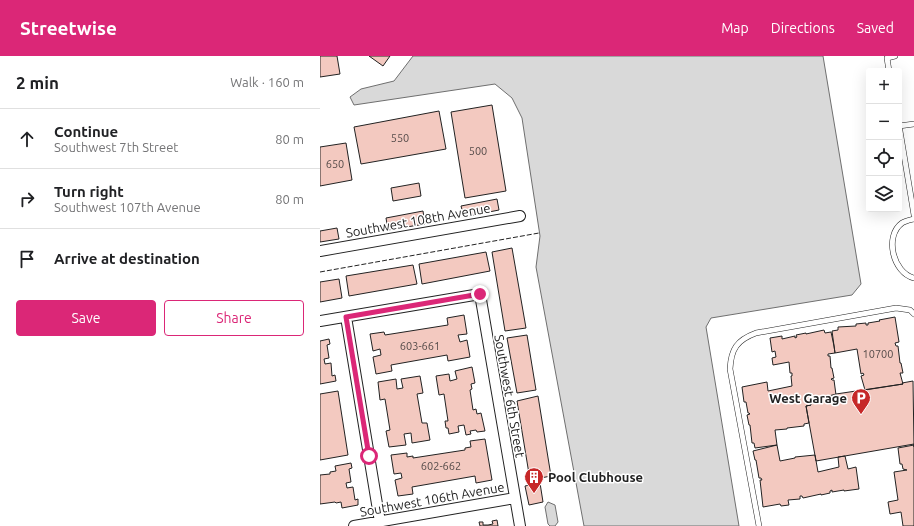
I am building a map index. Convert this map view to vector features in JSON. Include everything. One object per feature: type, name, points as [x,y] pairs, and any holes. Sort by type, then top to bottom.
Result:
[{"type":"street","name":"Southwest 108th Avenue","points":[[320,251],[520,216]]},
{"type":"street","name":"Southwest 6th Street","points":[[346,317],[480,294],[520,526]]},
{"type":"street","points":[[320,321],[346,317],[380,522]]},
{"type":"street","name":"Southwest 106th Avenue","points":[[354,526],[514,498]]},
{"type":"lane","points":[[889,68],[887,58],[895,56]]},
{"type":"lane","points":[[902,126],[914,124]]},
{"type":"lane","points":[[901,140],[914,215]]},
{"type":"lane","points":[[914,219],[902,223],[899,226],[895,232],[893,244],[898,266],[902,272],[914,278]]},
{"type":"lane","points":[[759,526],[730,369],[731,357],[739,341],[756,333],[896,308],[910,310],[914,314]]},
{"type":"shaded area","points":[[413,56],[823,56],[861,284],[852,295],[711,318],[706,327],[739,526],[584,526],[536,267],[540,236],[522,118],[512,98],[495,84],[354,105],[350,97],[361,89],[394,81]]},
{"type":"shaded area","points":[[548,502],[555,505],[558,522],[555,526],[550,526],[548,524],[545,507]]},
{"type":"building","points":[[320,56],[337,56],[340,74],[320,77]]},
{"type":"building","points":[[369,56],[390,56],[383,66]]},
{"type":"building","points":[[492,105],[506,191],[465,198],[451,112]]},
{"type":"building","points":[[439,111],[446,149],[361,164],[354,127]]},
{"type":"building","points":[[346,143],[352,180],[320,186],[320,147]]},
{"type":"building","points":[[419,183],[421,196],[393,201],[391,188]]},
{"type":"building","points":[[497,199],[499,210],[464,217],[461,206]]},
{"type":"building","points":[[423,211],[425,224],[388,230],[386,218]]},
{"type":"building","points":[[337,228],[339,239],[320,242],[320,231]]},
{"type":"building","points":[[512,248],[526,328],[505,331],[492,252]]},
{"type":"building","points":[[486,252],[490,271],[422,284],[419,264]]},
{"type":"building","points":[[413,265],[417,284],[349,296],[346,276]]},
{"type":"building","points":[[339,279],[342,298],[320,302],[320,282]]},
{"type":"building","points":[[464,315],[467,334],[458,335],[460,342],[467,340],[470,357],[448,361],[447,355],[391,365],[392,371],[376,374],[373,357],[381,355],[380,349],[373,351],[370,334],[384,332],[385,335],[448,325],[447,318]]},
{"type":"building","points":[[895,317],[899,342],[895,343],[896,346],[898,346],[903,373],[900,373],[903,384],[865,390],[861,376],[864,375],[863,373],[861,374],[857,349],[835,353],[832,331],[838,330],[838,327],[856,326],[856,324],[866,323],[866,325],[868,325],[868,323]]},
{"type":"building","points":[[824,330],[825,333],[831,332],[834,346],[835,353],[828,354],[828,356],[830,356],[834,378],[831,379],[834,380],[836,395],[810,401],[811,405],[806,406],[809,423],[804,424],[804,426],[775,430],[777,445],[755,448],[754,443],[752,443],[747,415],[750,414],[748,413],[746,402],[744,402],[742,387],[767,382],[768,391],[792,386],[792,373],[790,373],[789,362],[773,365],[772,358],[776,357],[775,351],[772,352],[770,338],[782,336],[782,339],[795,336],[795,338],[797,337],[796,335]]},
{"type":"building","points":[[527,335],[536,390],[517,393],[507,338]]},
{"type":"building","points":[[329,339],[330,344],[327,345],[329,358],[324,359],[325,364],[331,363],[332,376],[335,375],[336,381],[320,384],[320,341]]},
{"type":"building","points":[[472,367],[475,383],[471,384],[472,389],[470,390],[473,410],[476,409],[477,414],[481,413],[485,431],[470,431],[471,434],[466,435],[464,425],[458,426],[459,432],[449,434],[445,421],[448,421],[444,394],[439,395],[436,376],[449,374],[450,381],[457,379],[455,371]]},
{"type":"building","points":[[420,376],[423,393],[417,394],[422,423],[427,423],[430,440],[412,443],[411,433],[404,434],[406,445],[389,447],[386,431],[390,430],[385,399],[380,400],[378,382],[396,379],[397,389],[403,388],[401,379]]},
{"type":"building","name":"West Garage","points":[[913,381],[914,444],[816,461],[806,406],[811,405],[810,401],[836,394],[903,384],[902,383]]},
{"type":"building","points":[[338,391],[348,455],[320,460],[320,394]]},
{"type":"building","points":[[538,396],[551,476],[530,480],[517,401]]},
{"type":"building","points":[[485,439],[492,480],[476,483],[475,476],[412,487],[413,494],[398,496],[395,480],[402,478],[401,473],[394,474],[391,455],[407,453],[407,457],[413,456],[413,458],[465,450],[465,448],[471,447],[470,441]]},
{"type":"building","points":[[777,445],[780,461],[795,457],[815,455],[818,472],[839,467],[838,457],[845,456],[848,469],[856,467],[859,489],[832,492],[832,490],[830,493],[803,498],[800,496],[800,499],[788,500],[789,505],[781,506],[780,504],[763,507],[760,480],[762,480],[759,478],[753,451]]},
{"type":"building","points":[[914,445],[914,526],[903,526],[901,512],[890,514],[888,502],[898,500],[894,472],[907,470],[903,469],[902,464],[900,464],[898,448]]},
{"type":"building","points":[[351,463],[352,468],[349,469],[351,482],[346,483],[347,488],[353,487],[355,500],[358,499],[358,505],[342,508],[341,502],[320,504],[320,475],[330,474],[330,472],[336,471],[335,466]]},
{"type":"building","name":"Pool Clubhouse","points":[[540,483],[543,502],[529,505],[525,486]]},
{"type":"building","points":[[497,520],[498,526],[480,526],[479,522],[483,522],[483,525],[488,525],[493,524],[492,521]]},
{"type":"fence","points":[[320,272],[539,233]]},
{"type":"place","name":"West Garage","points":[[861,415]]},
{"type":"place","name":"Pool Clubhouse","points":[[534,494]]},
{"type":"route","points":[[369,456],[346,317],[480,294]]}]
